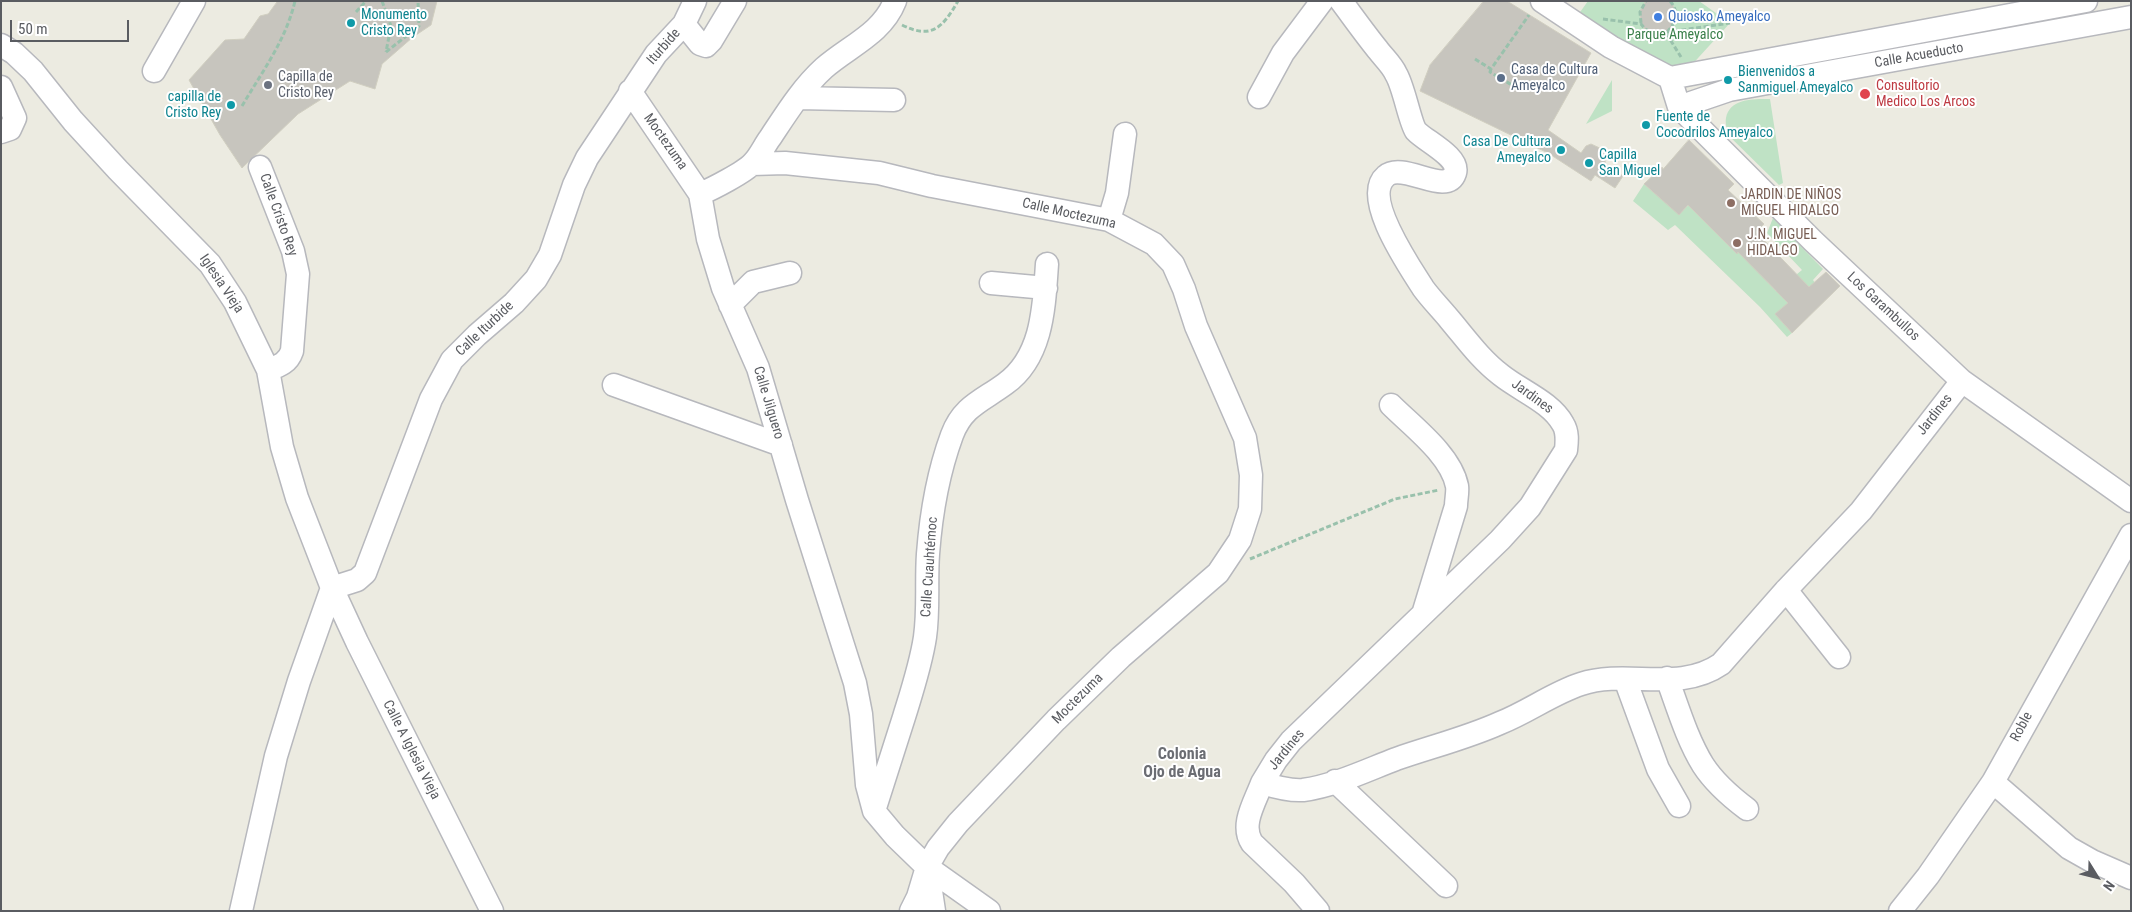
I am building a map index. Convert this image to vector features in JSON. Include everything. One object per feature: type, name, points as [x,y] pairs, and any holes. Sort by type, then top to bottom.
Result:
[{"type":"street","points":[[154,71],[194,1]]},
{"type":"street","points":[[684,24],[695,1]]},
{"type":"street","name":"Iturbide","points":[[630,91],[656,54],[684,24],[700,44],[708,45],[735,1]]},
{"type":"street","points":[[1259,97],[1283,54],[1322,1]]},
{"type":"street","name":"Jardines","points":[[1341,1],[1395,72],[1403,88],[1415,130],[1452,159],[1456,169],[1454,176],[1448,181],[1439,182],[1404,172],[1393,172],[1384,177],[1379,187],[1379,200],[1388,230],[1424,289],[1479,355],[1501,376],[1557,415],[1564,425],[1567,439],[1566,450],[1530,507],[1500,540],[1291,741],[1276,760],[1262,784],[1290,790],[1303,790],[1335,781],[1499,724],[1534,708],[1561,691],[1582,683],[1606,679],[1688,678],[1708,673],[1721,664],[1786,590],[1861,511],[1962,381]]},
{"type":"street","name":"Calle Acueducto","points":[[1670,78],[2086,1]]},
{"type":"street","points":[[1544,6],[1574,22],[1611,47],[1670,78]]},
{"type":"street","points":[[700,194],[752,164],[798,98],[824,68],[880,26],[891,9]]},
{"type":"street","name":"Calle Acueducto","points":[[1679,107],[1729,90],[1957,49],[2127,12]]},
{"type":"street","points":[[1954,25],[1957,49]]},
{"type":"street","name":"Iglesia Vieja","points":[[1,45],[14,52],[33,71],[73,121],[210,264],[235,302],[268,370],[282,447],[297,498],[332,588]]},
{"type":"street","name":"Los Garambullos","points":[[1670,78],[1679,107],[1812,241],[1962,381],[2131,501]]},
{"type":"street","points":[[1,87],[15,118],[10,129],[1,132]]},
{"type":"street","name":"Moctezuma","points":[[630,91],[700,194]]},
{"type":"street","name":"Calle Iturbide","points":[[332,588],[357,580],[365,573],[431,399],[452,360],[476,335],[514,303],[536,279],[550,255],[574,185],[587,158],[630,91]]},
{"type":"street","points":[[798,98],[894,100]]},
{"type":"street","points":[[1109,220],[1117,193],[1126,134]]},
{"type":"street","name":"Calle Moctezuma","points":[[752,164],[785,163],[879,173],[932,186],[1109,220],[1154,244],[1173,264],[1184,289],[1196,326],[1244,438],[1251,475],[1250,509],[1242,551]]},
{"type":"street","name":"Calle Cristo Rey","points":[[260,167],[293,251],[298,274],[292,352],[290,358],[284,364],[268,370]]},
{"type":"street","name":"Calle Jilguero","points":[[700,194],[708,239],[723,288],[758,368],[856,683],[867,785],[874,811],[895,836],[927,867],[989,911]]},
{"type":"street","name":"Calle Cuauhtémoc","points":[[874,811],[915,684],[925,639],[929,604],[928,555],[936,490],[952,436],[958,420],[967,409],[1006,383],[1022,368],[1031,354],[1040,330],[1046,288],[1047,264]]},
{"type":"street","points":[[730,305],[753,282],[790,272]]},
{"type":"street","points":[[991,283],[1046,288]]},
{"type":"street","points":[[614,385],[781,445]]},
{"type":"street","points":[[1391,405],[1446,461],[1457,488],[1456,506],[1423,615]]},
{"type":"street","name":"Roble","points":[[1900,911],[1928,876],[1992,782],[2131,535]]},
{"type":"street","name":"Moctezuma","points":[[927,867],[938,848],[958,823],[1050,727],[1121,657],[1242,551]]},
{"type":"street","points":[[240,911],[276,756],[299,681],[332,588]]},
{"type":"street","name":"Calle A Iglesia Vieja","points":[[332,588],[357,642],[492,911]]},
{"type":"street","points":[[1786,590],[1838,657]]},
{"type":"street","points":[[1667,678],[1687,734],[1704,766],[1728,794],[1747,809]]},
{"type":"street","points":[[1625,679],[1658,769],[1679,806]]},
{"type":"street","points":[[1335,781],[1446,886]]},
{"type":"street","points":[[1992,782],[2069,848],[2092,861],[2131,878]]},
{"type":"street","points":[[1262,784],[1248,820],[1247,836],[1294,883],[1318,911]]},
{"type":"street","points":[[911,911],[918,898],[927,867]]},
{"type":"street","points":[[927,867],[934,911]]},
{"type":"path","points":[[242,106],[285,32],[295,1]]},
{"type":"path","points":[[356,12],[366,1]]},
{"type":"path","points":[[382,1],[391,26],[386,52],[419,26],[418,1]]},
{"type":"path","points":[[891,9],[913,30],[922,33],[933,30],[943,23],[958,1]]},
{"type":"path","points":[[1641,24],[1640,12],[1646,1]]},
{"type":"path","points":[[1666,33],[1672,28],[1676,16],[1676,10],[1670,1]]},
{"type":"path","points":[[1491,69],[1544,6]]},
{"type":"path","points":[[1574,22],[1578,15],[1641,24],[1655,34],[1730,23]]},
{"type":"path","points":[[1666,33],[1692,74]]},
{"type":"path","points":[[1475,59],[1491,69],[1490,72],[1512,85]]},
{"type":"path","points":[[1242,551],[1395,499],[1433,490],[1457,488]]},
{"type":"green space","name":"Parque Ameyalco","points":[[1588,1],[1699,1],[1730,23],[1688,69],[1676,74],[1578,15]]},
{"type":"green space","points":[[1612,80],[1612,111],[1586,124]]},
{"type":"green space","points":[[1770,99],[1783,183],[1779,185],[1727,134],[1726,118],[1728,111],[1732,107],[1744,101]]},
{"type":"green space","points":[[1644,184],[1679,214],[1695,199],[1737,253],[1739,251],[1776,291],[1802,270],[1767,233],[1773,218],[1823,269],[1813,280],[1815,283],[1776,314],[1792,333],[1787,337],[1760,307],[1675,225],[1668,230],[1633,201]]},
{"type":"building","name":"Capilla de Cristo Rey","points":[[278,1],[437,1],[431,25],[413,37],[382,64],[375,89],[350,81],[298,114],[242,168],[220,135],[189,80],[225,40],[244,39],[260,16],[268,14]]},
{"type":"building","name":"Casa de Cultura Ameyalco","points":[[1484,1],[1507,1],[1591,53],[1548,130],[1581,153],[1586,146],[1591,144],[1604,150],[1606,154],[1605,164],[1623,176],[1615,188],[1595,175],[1591,181],[1548,153],[1420,91],[1430,65]]},
{"type":"building","name":"Quiosko Ameyalco","points":[[1646,1],[1670,1],[1676,16],[1672,28],[1661,34],[1655,34],[1645,29],[1641,24],[1640,12]]},
{"type":"building","points":[[1689,140],[1734,184],[1728,190],[1764,224],[1756,232],[1809,287],[1826,272],[1840,286],[1792,333],[1775,314],[1788,303],[1738,252],[1737,254],[1688,205],[1679,215],[1644,184],[1662,167],[1663,169]]},
{"type":"place","name":"Quiosko Ameyalco","points":[[1658,17]]},
{"type":"place","name":"Monumento Cristo Rey","points":[[351,23]]},
{"type":"place","name":"Casa de Cultura Ameyalco","points":[[1501,78]]},
{"type":"place","name":"Bienvenidos a Sanmiguel Ameyalco","points":[[1728,80]]},
{"type":"place","name":"Capilla de Cristo Rey","points":[[268,85]]},
{"type":"place","name":"Consultorio Medico Los Arcos","points":[[1865,94]]},
{"type":"place","name":"capilla de Cristo Rey","points":[[231,105]]},
{"type":"place","name":"Fuente de Cocodrilos Ameyalco","points":[[1646,125]]},
{"type":"place","name":"Casa De Cultura Ameyalco","points":[[1561,150]]},
{"type":"place","name":"Capilla San Miguel","points":[[1589,163]]},
{"type":"place","name":"JARDIN DE NIÑOS MIGUEL HIDALGO","points":[[1731,203]]},
{"type":"place","name":"J.N. MIGUEL HIDALGO","points":[[1737,243]]},
{"type":"district","name":"Colonia Ojo de Agua","points":[[1182,764]]}]
